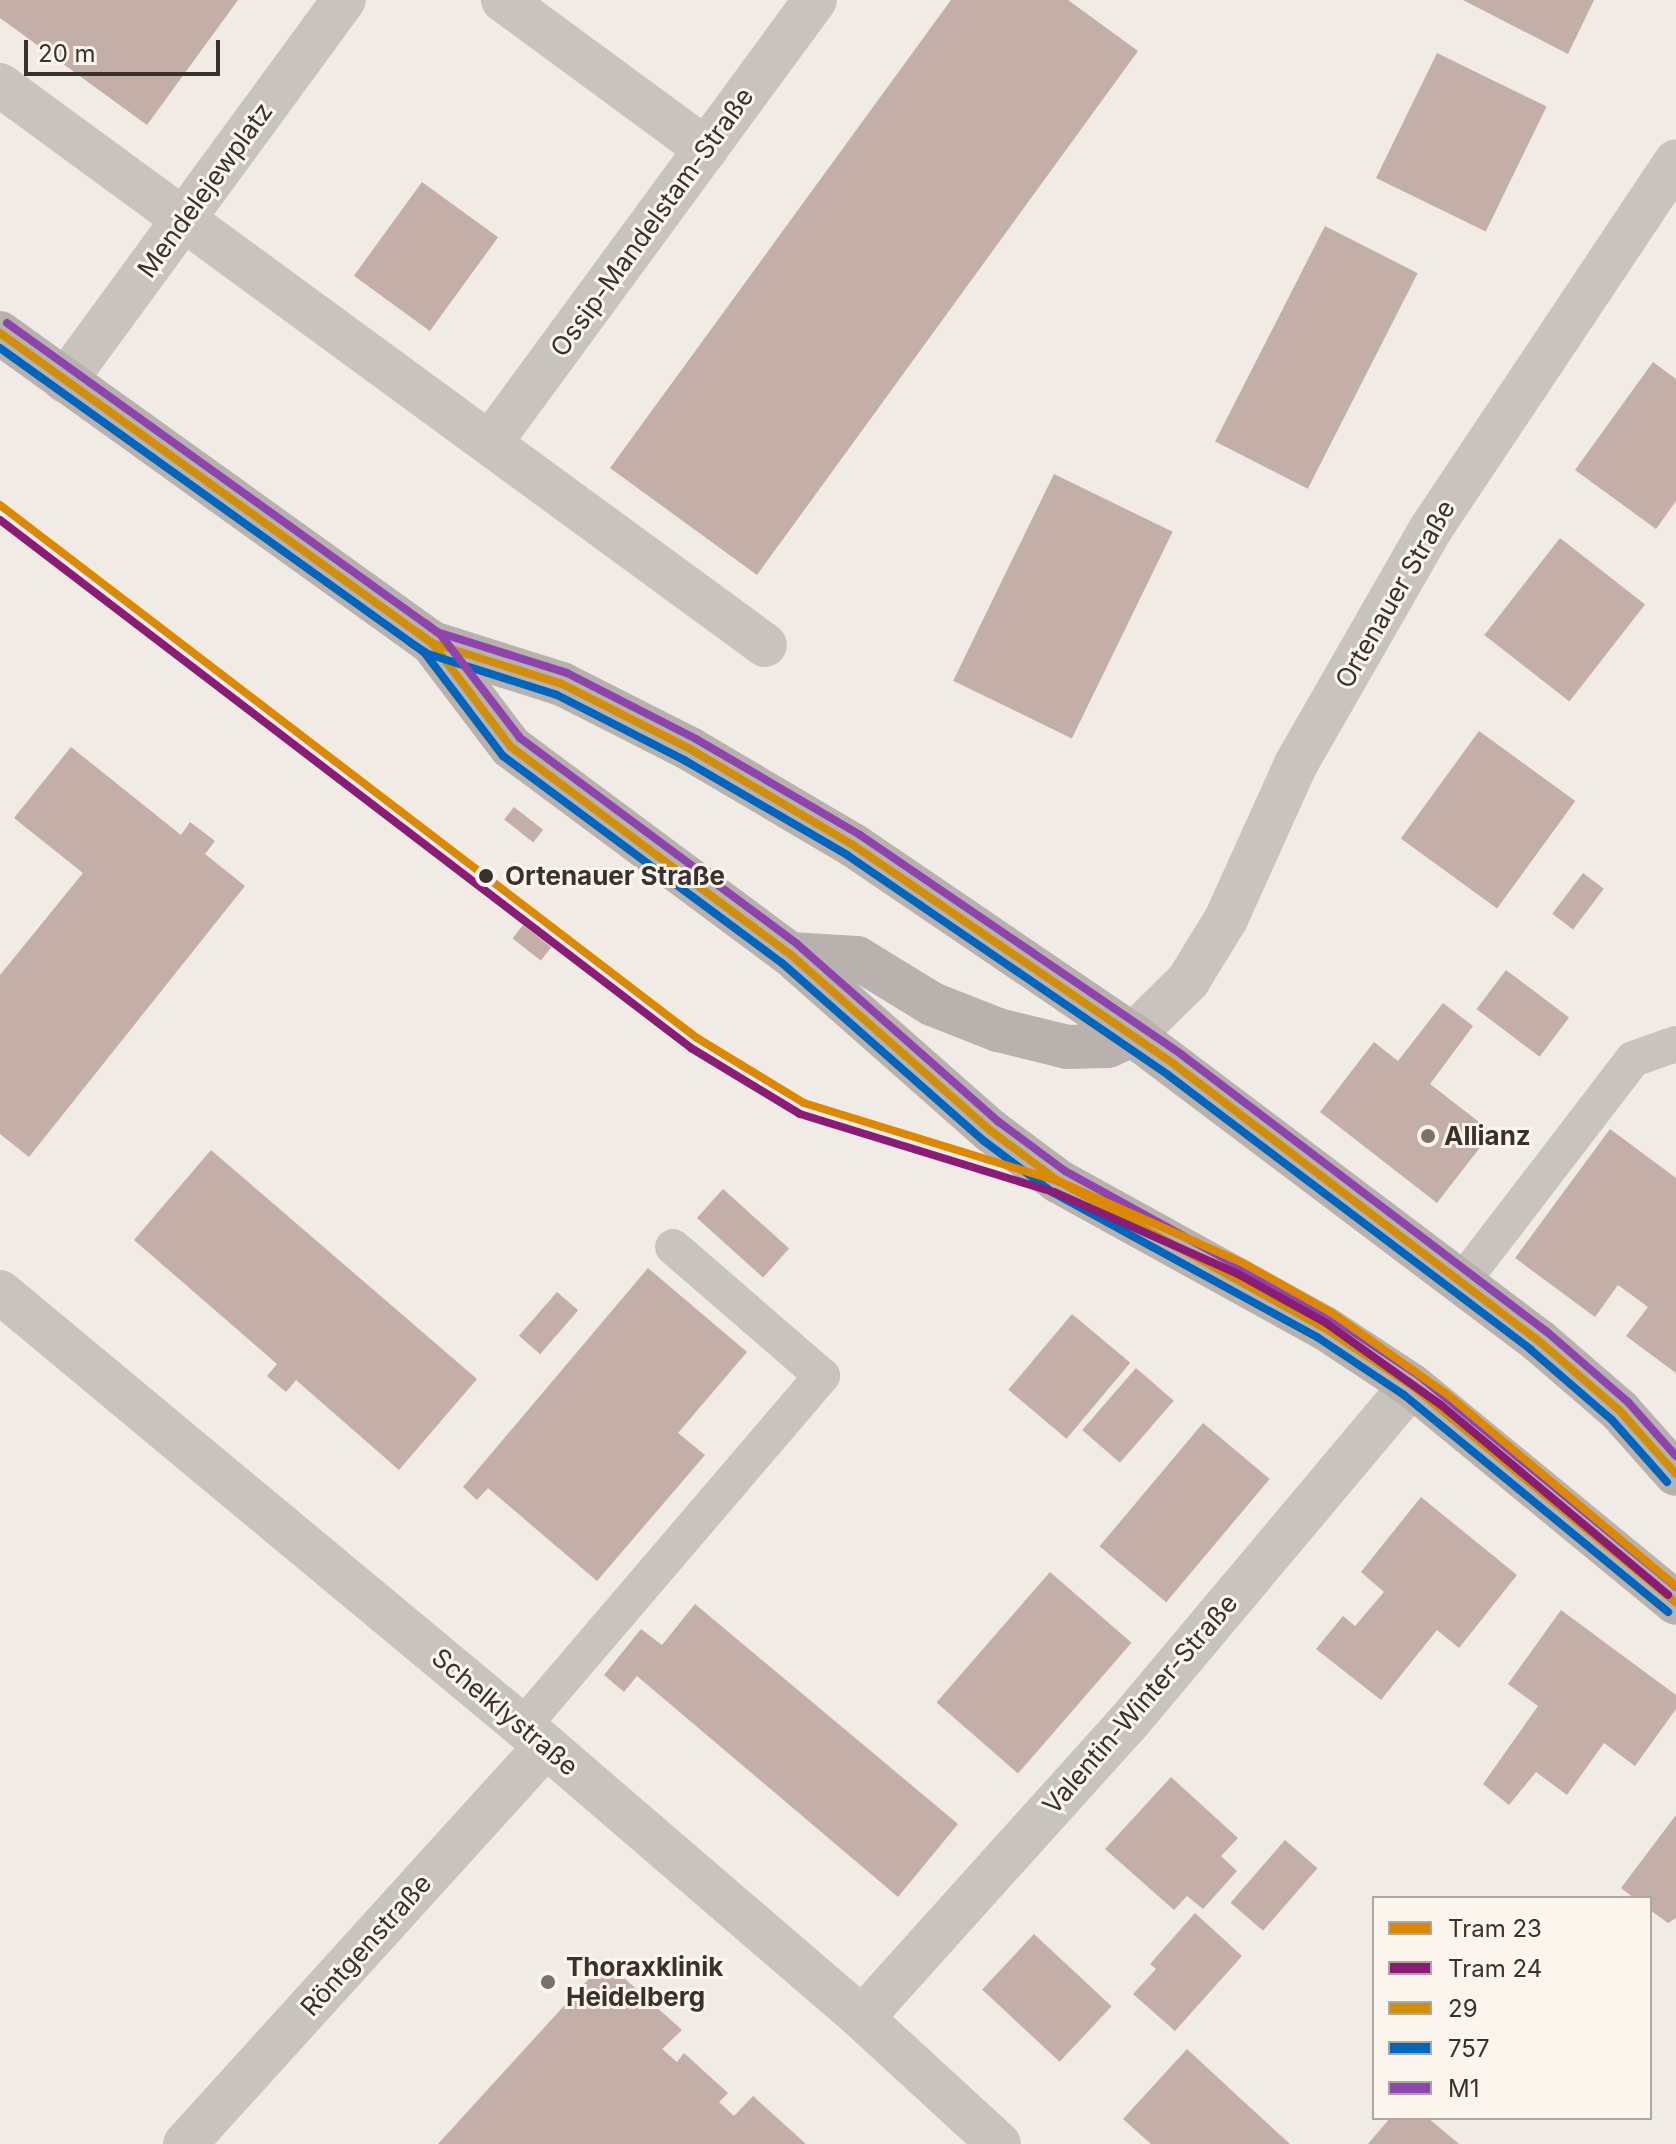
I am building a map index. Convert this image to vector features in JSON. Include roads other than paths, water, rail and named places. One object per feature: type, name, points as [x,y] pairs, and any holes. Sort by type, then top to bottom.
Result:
[{"type":"main road","points":[[0,333],[432,643],[511,747],[790,954],[973,1115],[1058,1181],[1323,1327],[1411,1385],[1676,1603]]},
{"type":"main road","points":[[432,643],[562,684],[690,749],[853,845],[1133,1035],[1462,1282],[1620,1411],[1676,1474]]},
{"type":"main road","points":[[790,954],[857,958],[932,1004],[998,1030],[1067,1047],[1108,1046],[1133,1035]]},
{"type":"street","name":"Mendelejewplatz","points":[[65,381],[344,0]]},
{"type":"street","points":[[503,0],[706,149]]},
{"type":"street","name":"Ossip-Mandelstam-Straße","points":[[490,443],[815,0]]},
{"type":"street","points":[[0,85],[765,645]]},
{"type":"street","name":"Ortenauer Straße","points":[[1133,1035],[1188,981],[1226,919],[1296,764],[1430,530],[1676,161]]},
{"type":"street","name":"Schelklystraße","points":[[0,1292],[534,1737],[862,2018],[999,2144]]},
{"type":"street","name":"Valentin-Winter-Straße","points":[[862,2018],[1127,1724],[1411,1385]]},
{"type":"street","name":"Röntgenstraße","points":[[185,2144],[534,1737]]},
{"type":"lane","points":[[1462,1282],[1633,1059],[1676,1044]]},
{"type":"lane","points":[[534,1737],[822,1376],[673,1247]]},
{"type":"tram line","name":"23","points":[[0,505],[697,1038],[804,1103],[1058,1181],[1243,1263],[1332,1313],[1448,1395],[1676,1586]]},
{"type":"tram line","name":"24","points":[[0,520],[691,1048],[800,1114],[1054,1192],[1238,1274],[1326,1323],[1441,1405],[1668,1595]]},
{"type":"place","name":"Ortenauer Straße","points":[[486,876]]},
{"type":"place","name":"Allianz","points":[[1428,1136]]},
{"type":"place","name":"Thoraxklinik Heidelberg","points":[[548,1982]]}]
